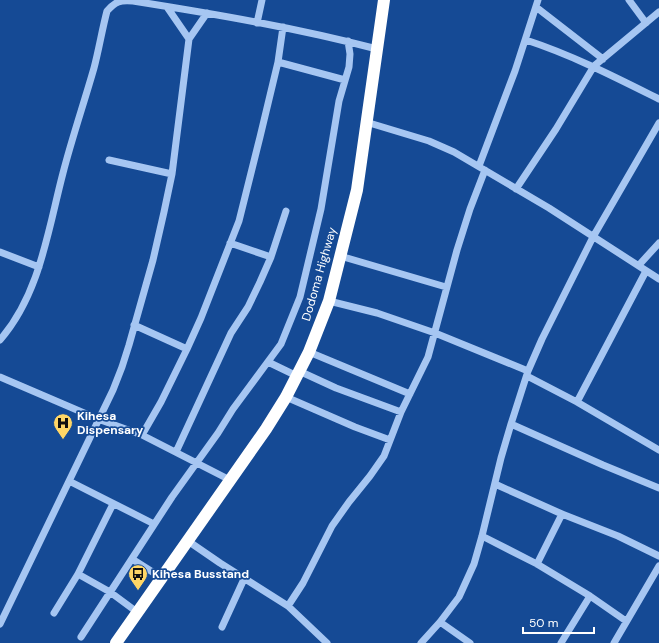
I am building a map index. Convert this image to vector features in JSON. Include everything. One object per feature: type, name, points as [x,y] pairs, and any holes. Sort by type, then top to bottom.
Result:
[{"type":"highway","name":"Dodoma Highway","points":[[116,643],[266,429],[286,397],[309,352],[329,301],[357,190],[384,0]]},
{"type":"street","points":[[0,340],[20,311],[39,267],[63,172],[94,66],[107,11],[112,6],[120,0],[207,13],[283,27],[377,49]]},
{"type":"street","points":[[257,22],[262,0]]},
{"type":"street","points":[[629,0],[646,22]]},
{"type":"street","points":[[478,166],[526,40],[537,3],[603,59]]},
{"type":"street","points":[[167,7],[190,39]]},
{"type":"street","points":[[516,188],[556,129],[594,66],[659,12]]},
{"type":"street","points":[[0,624],[113,390],[122,367],[155,253],[172,174],[190,39],[207,13]]},
{"type":"street","points":[[142,435],[161,402],[201,318],[240,215],[278,62],[283,27]]},
{"type":"street","points":[[526,40],[549,47],[594,66],[659,99]]},
{"type":"street","points":[[81,637],[154,524],[233,409],[280,344],[300,297],[322,209],[335,125],[349,67],[350,54],[348,41]]},
{"type":"street","points":[[278,62],[345,80]]},
{"type":"street","points":[[366,122],[429,141],[454,152],[516,188],[659,279]]},
{"type":"street","points":[[421,643],[440,622],[459,597],[474,564],[511,424],[528,373],[555,313],[593,237],[659,124]]},
{"type":"street","points":[[109,160],[172,174]]},
{"type":"street","points":[[288,606],[303,583],[332,526],[384,456],[401,412],[428,356],[446,287],[470,209],[485,170]]},
{"type":"street","points":[[176,452],[231,333],[248,307],[260,282],[271,257],[286,211]]},
{"type":"street","points":[[230,243],[271,257]]},
{"type":"street","points":[[639,265],[659,243]]},
{"type":"street","points":[[0,252],[39,267]]},
{"type":"street","points":[[340,256],[446,287]]},
{"type":"street","points":[[577,402],[646,271]]},
{"type":"street","points":[[329,301],[377,314],[435,333],[528,373],[659,450]]},
{"type":"street","points":[[134,325],[187,349]]},
{"type":"street","points":[[309,352],[410,394]]},
{"type":"street","points":[[268,362],[401,412]]},
{"type":"street","points":[[0,376],[31,391],[98,419],[142,435],[230,480]]},
{"type":"street","points":[[286,397],[355,427],[390,440]]},
{"type":"street","points":[[511,424],[659,488]]},
{"type":"street","points":[[69,481],[154,524]]},
{"type":"street","points":[[495,484],[562,514],[618,536],[659,556]]},
{"type":"street","points":[[54,613],[78,574],[113,504]]},
{"type":"street","points":[[538,564],[562,514]]},
{"type":"street","points":[[482,536],[538,564],[590,596],[626,621]]},
{"type":"street","points":[[188,541],[244,579],[288,606],[327,643]]},
{"type":"street","points":[[132,559],[162,578]]},
{"type":"street","points":[[614,643],[659,566]]},
{"type":"street","points":[[78,574],[110,592],[137,612]]},
{"type":"street","points":[[222,627],[244,579]]},
{"type":"street","points":[[561,643],[590,596]]},
{"type":"street","points":[[440,622],[470,643]]},
{"type":"place","name":"Kihesa Dispensary","points":[[63,440]]},
{"type":"place","name":"Kihesa Busstand","points":[[138,591]]}]
